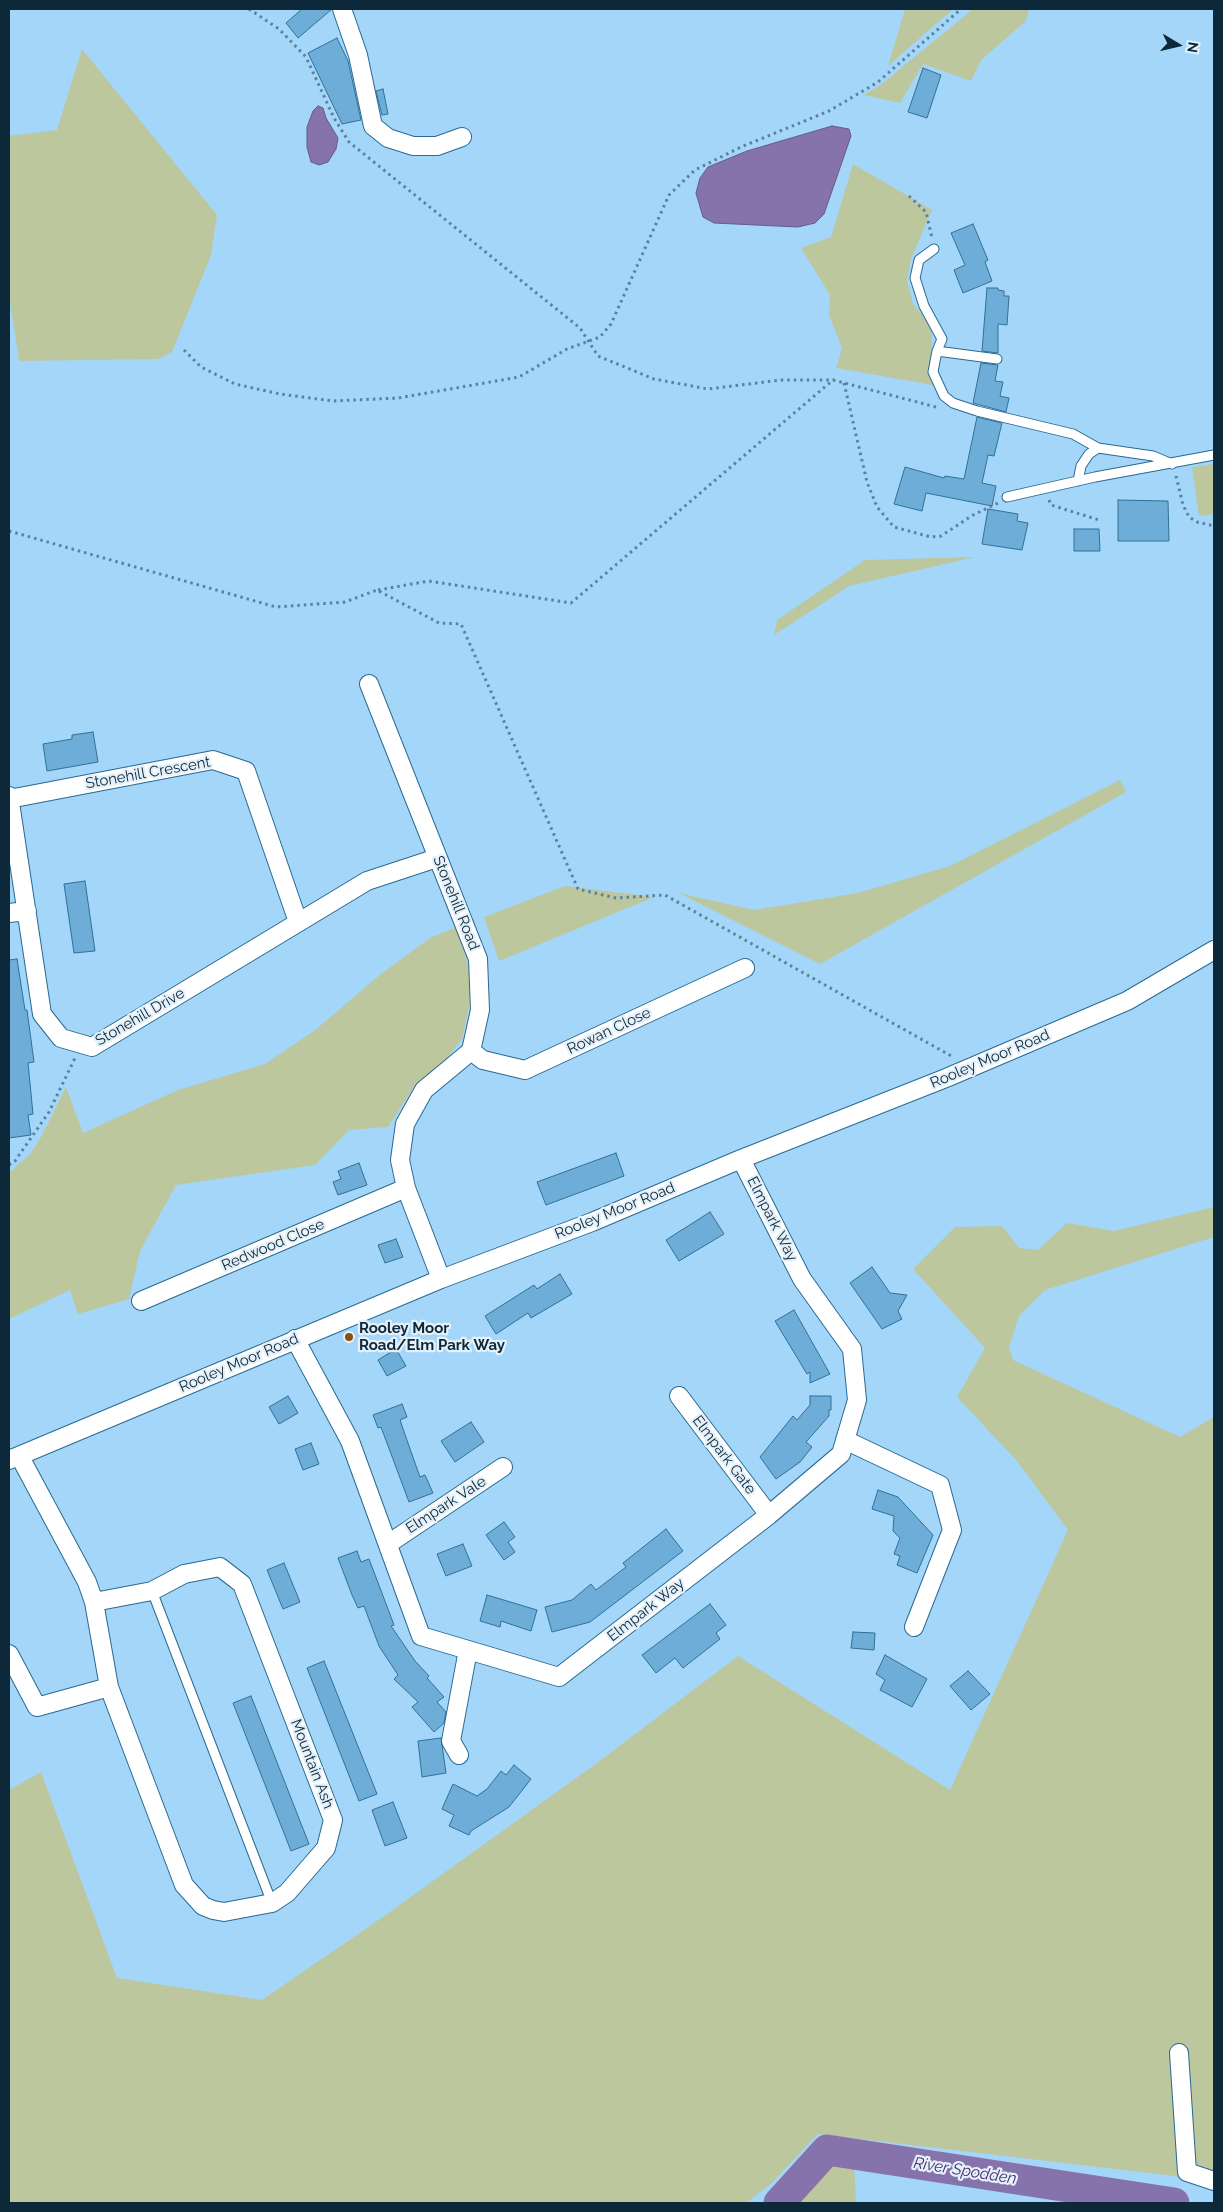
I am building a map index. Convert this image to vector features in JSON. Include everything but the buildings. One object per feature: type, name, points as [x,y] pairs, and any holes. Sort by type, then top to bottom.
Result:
[{"type":"street","points":[[342,9],[358,55],[373,126],[388,138],[413,146],[437,146],[462,137]]},
{"type":"street","name":"Stonehill Road","points":[[370,684],[478,959],[480,1010],[471,1051]]},
{"type":"street","name":"Stonehill Crescent","points":[[9,797],[214,760],[246,771],[298,922]]},
{"type":"street","name":"Stonehill Drive","points":[[9,797],[42,1014],[61,1038],[92,1046],[367,881],[437,858]]},
{"type":"street","points":[[9,913],[26,911]]},
{"type":"street","name":"Rooley Moor Road","points":[[14,1458],[441,1279],[592,1222],[741,1159],[972,1067],[1127,1001],[1214,950]]},
{"type":"street","name":"Rowan Close","points":[[471,1051],[483,1060],[525,1070],[745,968]]},
{"type":"street","points":[[441,1279],[406,1188],[400,1160],[405,1124],[424,1090],[471,1051]]},
{"type":"street","name":"Elmpark Way","points":[[295,1339],[350,1441],[422,1636],[559,1677],[769,1515],[841,1454],[857,1400],[852,1349],[802,1279],[741,1159]]},
{"type":"street","name":"Redwood Close","points":[[141,1301],[406,1188]]},
{"type":"street","name":"Elmpark Gate","points":[[680,1396],[769,1515]]},
{"type":"street","points":[[845,1440],[940,1485],[952,1530],[914,1627]]},
{"type":"street","name":"Mountain Ash","points":[[14,1458],[87,1582],[94,1602],[109,1687],[184,1886],[203,1906],[213,1910],[224,1912],[272,1903],[287,1893],[326,1848],[334,1820],[242,1584],[220,1567],[184,1574],[152,1591],[94,1602]]},
{"type":"street","name":"Elmpark Vale","points":[[388,1544],[504,1467]]},
{"type":"street","points":[[459,1755],[452,1741],[468,1650]]},
{"type":"street","points":[[9,1654],[37,1707],[109,1687]]},
{"type":"street","points":[[1179,2053],[1188,2172],[1214,2180]]},
{"type":"lane","points":[[934,249],[919,260],[915,278],[924,306],[942,339],[936,351],[933,372],[944,396],[953,403],[1073,434],[1098,448],[1154,456],[1172,464]]},
{"type":"lane","points":[[936,351],[997,359]]},
{"type":"lane","points":[[1078,481],[1081,466],[1089,454],[1098,448]]},
{"type":"lane","points":[[1007,497],[1078,481],[1214,455]]},
{"type":"lane","points":[[152,1591],[272,1903]]},
{"type":"path","points":[[249,9],[279,29],[306,57],[334,118],[349,142],[580,328],[598,356],[654,379],[708,388],[781,380],[833,380],[944,410],[953,403]]},
{"type":"path","points":[[184,350],[201,367],[235,384],[280,394],[333,402],[398,398],[519,377],[567,349],[600,337],[611,324],[668,195],[695,170],[741,147],[829,111],[878,82],[961,9]]},
{"type":"path","points":[[908,196],[926,212],[934,249]]},
{"type":"path","points":[[9,531],[276,607],[345,602],[378,590],[429,581],[570,603],[833,380]]},
{"type":"path","points":[[844,383],[867,482],[877,507],[894,527],[924,536],[941,536],[973,515],[992,508],[1007,497]]},
{"type":"path","points":[[1172,464],[1183,505],[1189,517],[1197,522],[1214,526]]},
{"type":"path","points":[[1044,488],[1051,505],[1100,520]]},
{"type":"path","points":[[378,590],[439,623],[461,624],[578,890],[616,898],[665,895],[972,1067]]},
{"type":"path","points":[[9,1165],[15,1161],[49,1112],[83,1044]]},
{"type":"green space","points":[[905,9],[953,9],[888,66]]},
{"type":"green space","points":[[973,9],[1029,9],[1026,21],[982,59],[971,81],[923,64],[900,103],[864,95],[883,83]]},
{"type":"green space","points":[[82,49],[217,215],[211,255],[172,352],[158,359],[19,361],[9,295],[9,136],[57,130]]},
{"type":"green space","points":[[853,164],[932,210],[911,259],[907,280],[913,304],[926,319],[932,333],[929,374],[933,385],[836,368],[842,348],[829,315],[830,295],[801,248],[831,237]]},
{"type":"green space","points":[[1214,464],[1214,514],[1199,516],[1192,467]]},
{"type":"green space","points":[[975,557],[849,586],[774,635],[777,620],[865,560]]},
{"type":"green space","points":[[1120,780],[1126,792],[820,964],[679,893],[754,910],[858,893],[950,866]]},
{"type":"green space","points":[[565,886],[654,897],[499,961],[484,917]]},
{"type":"green space","points":[[457,927],[469,968],[469,1007],[462,1039],[443,1063],[415,1085],[388,1127],[349,1130],[315,1165],[176,1185],[140,1251],[129,1299],[78,1314],[70,1290],[9,1319],[9,1173],[30,1154],[41,1137],[66,1087],[83,1133],[178,1090],[265,1064],[314,1031],[381,974],[430,938]]},
{"type":"green space","points":[[1214,1207],[1214,1237],[1045,1290],[1019,1316],[1009,1347],[1013,1360],[1180,1437],[1214,1417],[1214,2189],[1175,2176],[818,2134],[772,2183],[746,2203],[9,2203],[9,1790],[41,1772],[117,1978],[262,2000],[380,1919],[597,1763],[738,1656],[950,1790],[1068,1530],[1017,1461],[957,1397],[985,1348],[913,1269],[955,1227],[1002,1226],[1019,1248],[1038,1250],[1067,1223],[1114,1231]]},
{"type":"green space","points":[[830,2155],[854,2161],[856,2203],[791,2203]]},
{"type":"shaded area","points":[[318,106],[323,108],[326,118],[338,138],[336,149],[328,162],[319,165],[311,162],[307,147],[307,127],[313,111]]},
{"type":"shaded area","points":[[832,126],[849,129],[851,136],[824,214],[815,223],[798,227],[714,223],[703,217],[696,193],[700,178],[708,167],[747,151]]},
{"type":"waterway","name":"River Spodden","points":[[779,2203],[827,2150],[1174,2203]]},
{"type":"place","name":"Rooley Moor Road/Elm Park Way","points":[[349,1337]]}]
